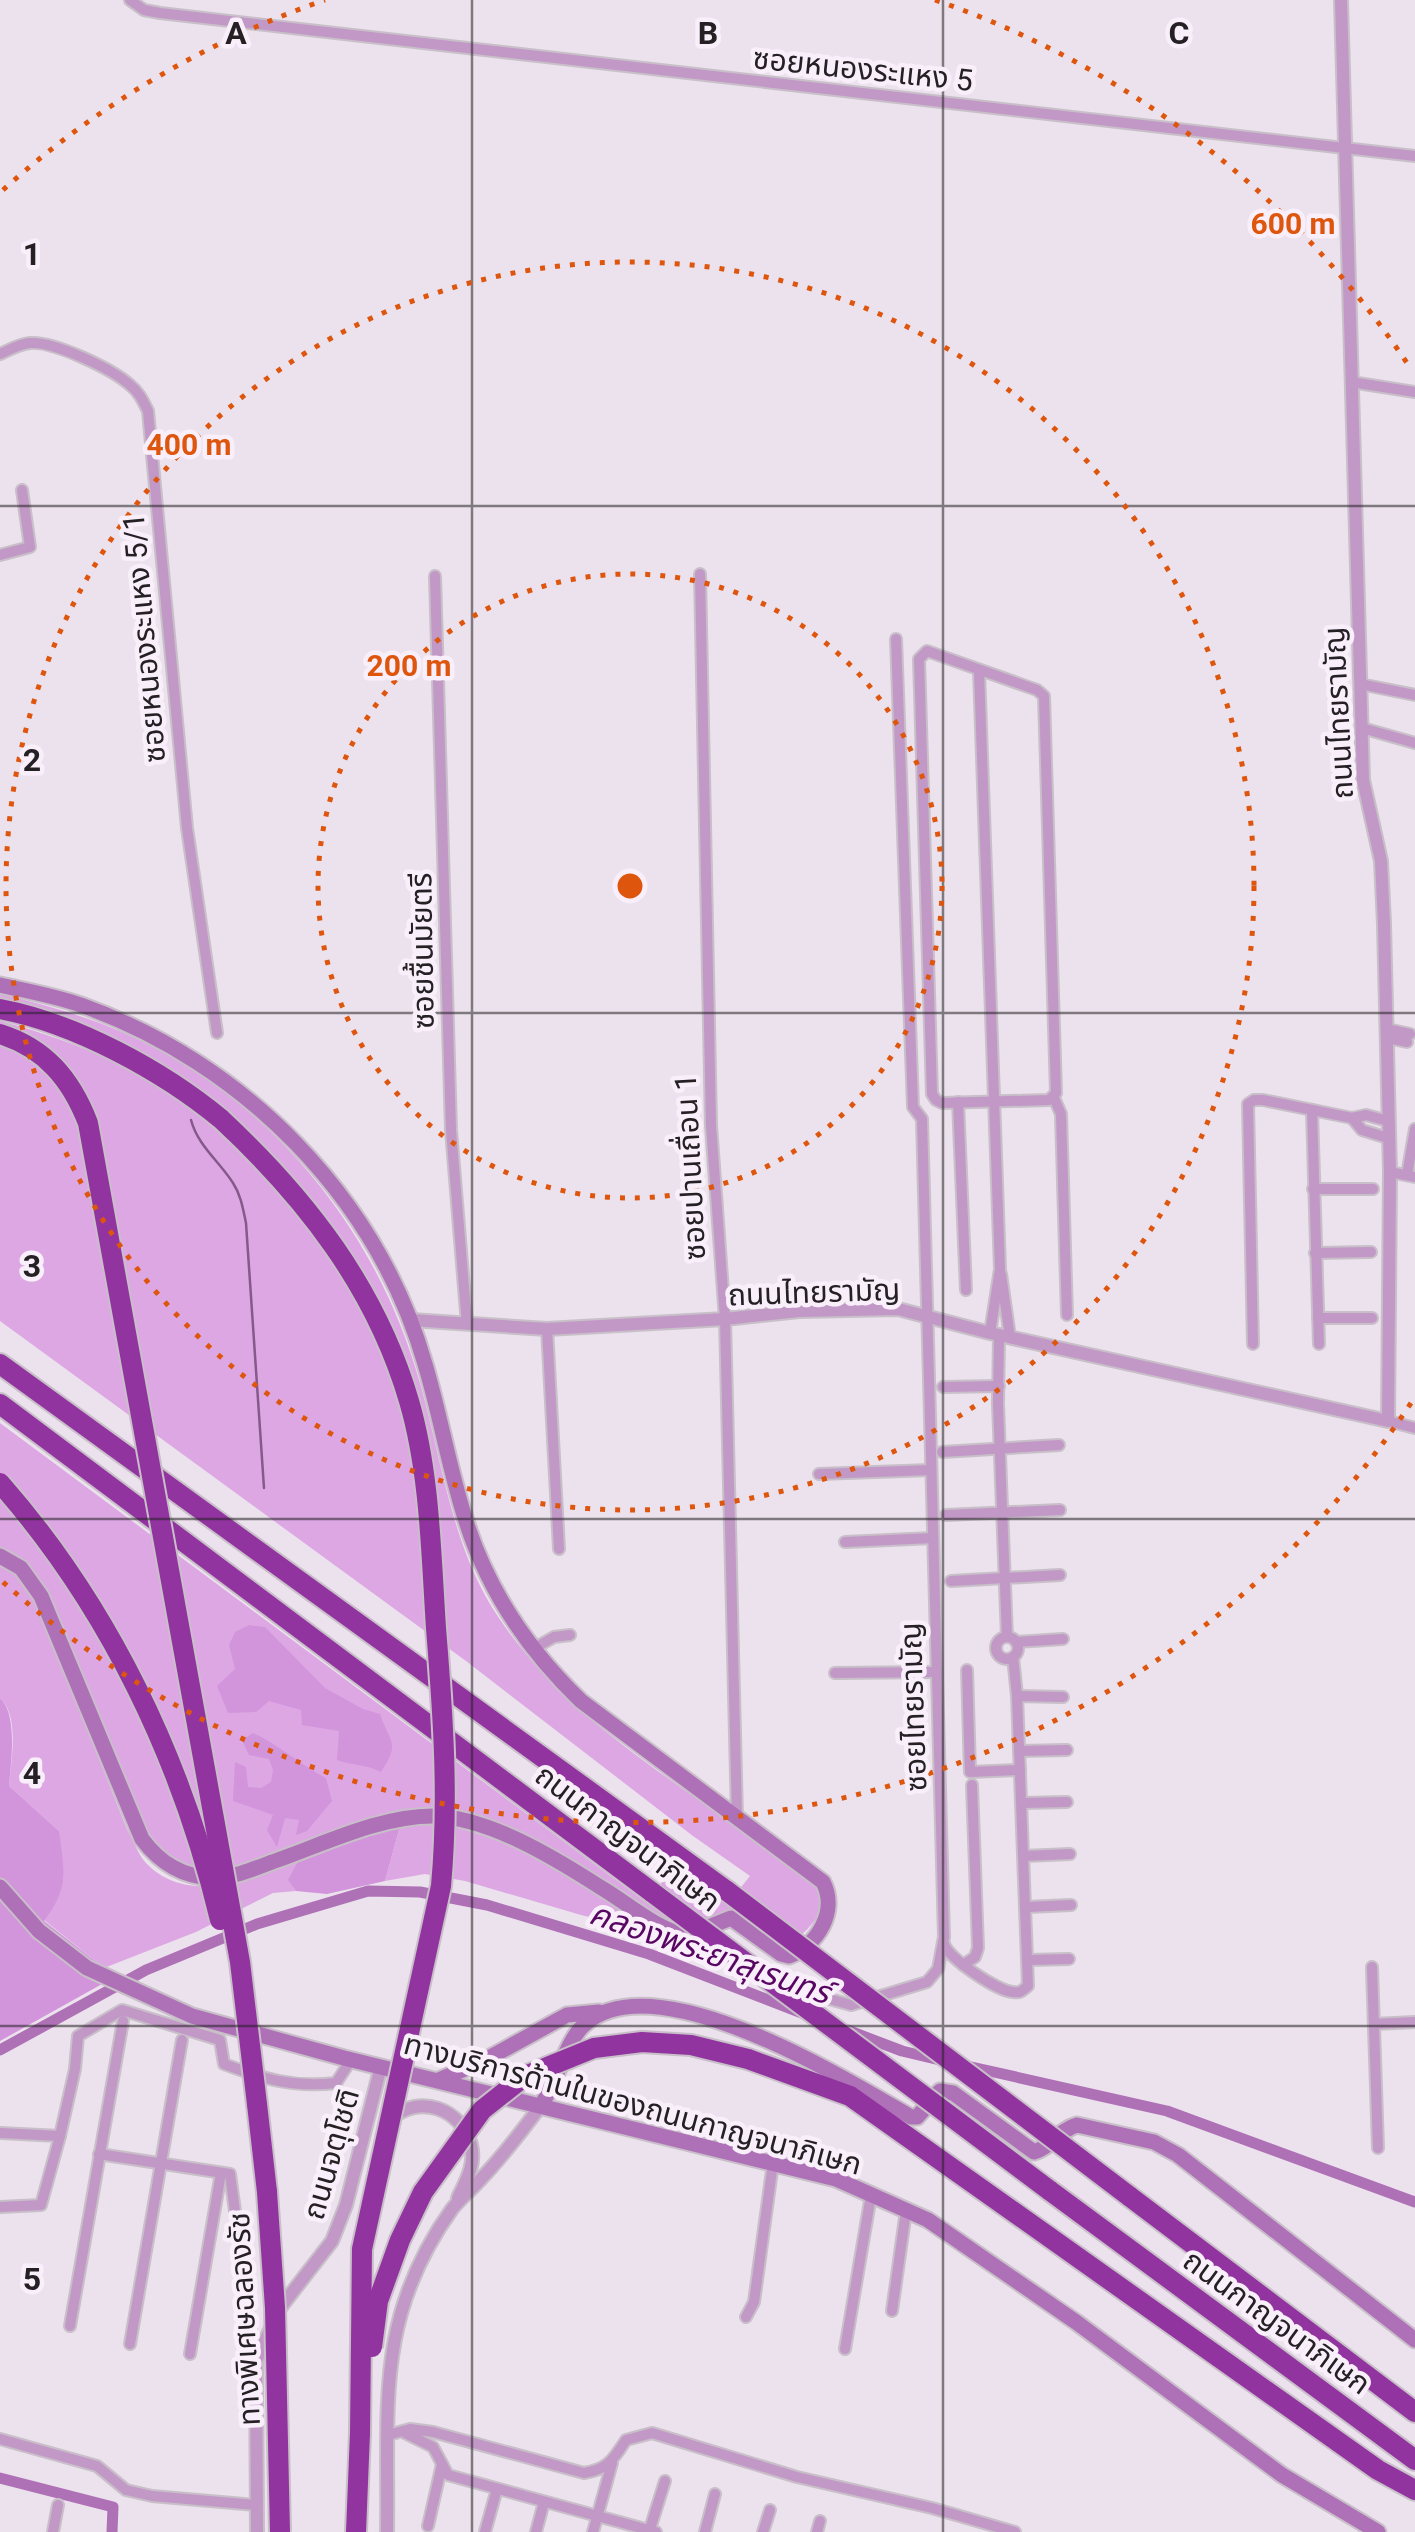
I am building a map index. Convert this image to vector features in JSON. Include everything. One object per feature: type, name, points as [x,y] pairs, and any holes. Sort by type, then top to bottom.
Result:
[{"type":"highway","points":[[0,1009],[95,1041],[194,1096],[269,1165],[328,1235],[366,1298],[409,1401],[430,1533],[447,1828],[441,1886],[362,2248],[356,2532]]},
{"type":"highway","points":[[0,1034],[43,1054],[70,1084],[88,1123],[240,1962],[257,2104]]},
{"type":"highway","points":[[0,1352],[44,1398]]},
{"type":"highway","name":"ถนนกาญจนาภิเษก","points":[[0,1364],[727,1892],[1415,2412]]},
{"type":"highway","name":"ถนนกาญจนาภิเษก","points":[[0,1404],[1048,2190],[1415,2460]]},
{"type":"highway","points":[[0,1483],[86,1600],[148,1706],[206,1861],[257,2104]]},
{"type":"highway","points":[[360,2433],[378,2300],[400,2240],[423,2192],[482,2110],[525,2076],[594,2048],[642,2042],[748,2058],[850,2096],[1378,2470],[1415,2490]]},
{"type":"highway","name":"ทางพิเศษฉลองรัช","points":[[257,2104],[275,2308],[280,2532]]},
{"type":"main road","points":[[0,985],[80,1004],[199,1064],[275,1121],[332,1182],[368,1233],[410,1320],[464,1517],[506,1612],[533,1649],[582,1701],[823,1882],[830,1894],[828,1912],[811,1944],[795,1954],[780,1954],[731,1918],[686,1936],[664,1929],[601,1887],[533,1850],[475,1823],[432,1816],[384,1823],[218,1878],[183,1872],[167,1865],[142,1840],[41,1596],[21,1568],[0,1556]]},
{"type":"main road","name":"ทางบริการด้านในของถนนกาญจนาภิเษก","points":[[0,1887],[39,1931],[98,1975],[192,2016],[347,2059],[836,2179],[928,2220],[1076,2322],[1282,2475],[1378,2532]]},
{"type":"main road","points":[[440,2080],[568,2015],[646,2006],[702,2017],[773,2042],[829,2069],[911,2117],[917,2117],[940,2092],[954,2092],[1034,2152],[1076,2125],[1154,2142],[1178,2155],[1415,2340]]},
{"type":"main road","points":[[542,2104],[557,2079],[570,2043],[582,2026],[601,2012]]},
{"type":"street","name":"ซอยหนองระแหง 5","points":[[130,0],[144,10],[180,16],[1415,156]]},
{"type":"street","name":"ถนนไทยรามัญ","points":[[1341,0],[1360,684],[1365,794],[1381,860],[1387,1033],[1388,1421]]},
{"type":"street","name":"ซอยหนองระแหง 5/1","points":[[0,354],[30,343],[49,345],[112,371],[139,393],[148,410],[187,828],[217,1032]]},
{"type":"street","points":[[1351,382],[1415,392]]},
{"type":"street","points":[[0,555],[30,547],[22,490]]},
{"type":"street","name":"ซอยปานเถื่อน 1","points":[[700,574],[711,1125],[725,1319],[738,1817]]},
{"type":"street","name":"ซอยชื้นมัยตรี","points":[[436,576],[451,1130],[467,1324]]},
{"type":"street","name":"ซอยไทยรามัญ","points":[[896,639],[913,1107],[922,1119],[943,1943]]},
{"type":"street","points":[[1054,1098],[942,1102],[932,1094],[919,659],[927,651],[1037,690],[1044,696],[1054,1098],[1061,1114],[1067,1315]]},
{"type":"street","points":[[979,671],[1004,1336],[1000,1365]]},
{"type":"street","points":[[1360,684],[1415,696]]},
{"type":"street","points":[[1362,728],[1415,743]]},
{"type":"street","points":[[1387,1033],[1408,1038]]},
{"type":"street","points":[[1254,1344],[1248,1104],[1254,1100],[1352,1118],[1366,1115],[1388,1122]]},
{"type":"street","points":[[958,1102],[966,1290]]},
{"type":"street","points":[[1312,1110],[1319,1344]]},
{"type":"street","points":[[1352,1118],[1362,1130],[1388,1138]]},
{"type":"street","points":[[1390,1172],[1411,1176],[1415,1129]]},
{"type":"street","points":[[1313,1189],[1373,1189]]},
{"type":"street","points":[[1315,1252],[1371,1252]]},
{"type":"street","points":[[1000,1269],[1005,1289],[999,1386],[1002,1514],[1012,1639],[1017,1652],[1006,1658],[998,1652],[998,1642],[1012,1639],[1063,1639]]},
{"type":"street","name":"ถนนไทยรามัญ","points":[[410,1320],[546,1329],[798,1311],[898,1309],[1415,1428]]},
{"type":"street","points":[[1318,1318],[1372,1318]]},
{"type":"street","points":[[546,1329],[559,1549]]},
{"type":"street","points":[[943,1388],[999,1386]]},
{"type":"street","points":[[942,1452],[1058,1446]]},
{"type":"street","points":[[818,1474],[931,1470]]},
{"type":"street","points":[[946,1515],[1060,1510]]},
{"type":"street","points":[[845,1542],[933,1538]]},
{"type":"street","points":[[950,1581],[1060,1575]]},
{"type":"street","points":[[533,1649],[554,1637],[570,1635]]},
{"type":"street","points":[[943,1943],[947,1954],[1008,1992],[1019,1992],[1030,1980],[1012,1657]]},
{"type":"street","points":[[967,1670],[970,1772],[1020,1770]]},
{"type":"street","points":[[835,1673],[937,1672]]},
{"type":"street","points":[[1017,1696],[1063,1696]]},
{"type":"street","points":[[1019,1750],[1067,1750]]},
{"type":"street","points":[[963,1965],[975,1956],[978,1948],[972,1786]]},
{"type":"street","points":[[1022,1803],[1067,1802]]},
{"type":"street","points":[[1024,1856],[1070,1854]]},
{"type":"street","points":[[1026,1907],[1071,1905]]},
{"type":"street","points":[[822,1997],[851,2005],[926,1982],[938,1969],[943,1943]]},
{"type":"street","points":[[1029,1960],[1069,1960]]},
{"type":"street","points":[[1372,1967],[1378,2148]]},
{"type":"street","points":[[0,2208],[41,2205],[60,2136],[78,2036],[122,2010],[220,2040],[224,2064],[270,2082],[313,2086],[336,2083],[347,2059]]},
{"type":"street","points":[[70,2326],[122,2021]]},
{"type":"street","points":[[1374,2024],[1415,2022]]},
{"type":"street","points":[[130,2344],[182,2040]]},
{"type":"street","name":"ถนนจตุโชติ","points":[[257,2532],[256,2361],[280,2308],[332,2241],[346,2206],[381,2066]]},
{"type":"street","points":[[455,2205],[542,2104]]},
{"type":"street","points":[[363,2144],[401,2110],[422,2105],[444,2110],[462,2124],[472,2147],[472,2168],[411,2280],[396,2326],[388,2381],[395,2433],[387,2532]]},
{"type":"street","points":[[0,2133],[60,2136]]},
{"type":"street","points":[[99,2154],[230,2174],[256,2361]]},
{"type":"street","points":[[746,2317],[754,2302],[772,2163]]},
{"type":"street","points":[[190,2354],[221,2173]]},
{"type":"street","points":[[845,2349],[871,2195]]},
{"type":"street","points":[[892,2310],[906,2211]]},
{"type":"street","points":[[395,2433],[433,2432],[584,2473],[602,2470],[612,2463]]},
{"type":"street","points":[[395,2433],[433,2447],[448,2475],[651,2531],[665,2481]]},
{"type":"street","points":[[593,2532],[612,2463],[626,2440],[652,2433],[797,2477],[1015,2532]]},
{"type":"street","points":[[0,2439],[97,2466],[126,2490],[256,2505]]},
{"type":"street","points":[[428,2526],[442,2464]]},
{"type":"street","points":[[486,2532],[497,2489]]},
{"type":"street","points":[[704,2532],[716,2494]]},
{"type":"street","points":[[536,2532],[544,2502]]},
{"type":"street","points":[[53,2532],[58,2505]]},
{"type":"street","points":[[763,2532],[770,2510]]},
{"type":"shaded area","points":[[0,994],[92,1020],[176,1060],[225,1093],[270,1131],[310,1174],[346,1221],[401,1326],[459,1534],[483,1592],[499,1618],[549,1680],[607,1732],[819,1890],[818,1915],[794,1942],[787,1947],[742,1914],[722,1915],[691,1929],[667,1923],[605,1881],[502,1828],[440,1811],[213,1872],[177,1866],[153,1845],[26,1564],[0,1549],[0,1423],[648,1904],[675,1862],[730,1901],[750,1876],[466,1661],[0,1321],[0,1021],[113,1062],[166,1091],[214,1128],[226,1113],[0,1005]]},
{"type":"shaded area","points":[[0,1564],[12,1568],[29,1586],[127,1829],[146,1863],[162,1876],[200,1886],[241,1881],[299,1859],[289,1880],[296,1891],[273,1893],[196,1932],[104,1968],[44,1920],[59,1831],[9,1786],[13,1739],[10,1716],[0,1698]]},
{"type":"shaded area","points":[[249,1625],[265,1627],[325,1688],[380,1714],[392,1748],[381,1772],[337,1760],[339,1731],[302,1725],[301,1710],[269,1701],[256,1712],[228,1713],[217,1686],[235,1669],[229,1645],[235,1632]]},
{"type":"shaded area","points":[[0,1698],[6,1705],[11,1727],[9,1786],[59,1831],[61,1888],[44,1921],[104,1968],[111,1979],[0,2041]]},
{"type":"shaded area","points":[[253,1733],[326,1778],[332,1801],[307,1831],[296,1835],[299,1820],[285,1818],[277,1847],[267,1830],[273,1815],[233,1801],[235,1762],[246,1767],[248,1787],[261,1788],[271,1782],[273,1770],[269,1759],[249,1755],[242,1740]]},
{"type":"shaded area","points":[[425,1822],[455,1827],[513,1847],[646,1925],[634,1928],[465,1881],[425,1874],[385,1881],[400,1826]]},
{"type":"shaded area","points":[[400,1826],[385,1881],[327,1894],[296,1891],[288,1880],[299,1859]]},
{"type":"waterway","points":[[191,1120],[204,1146],[236,1188],[246,1223],[264,1488]]},
{"type":"waterway","name":"คลองพระยาสุเรนทร์","points":[[0,2050],[146,1970],[257,1924],[368,1891],[420,1892],[487,1905],[649,1954],[802,2013]]},
{"type":"waterway","name":"คลองพระยาสุเรนทร์","points":[[847,2030],[902,2051],[944,2061]]},
{"type":"waterway","name":"คลองพระยาสุเรนทร์","points":[[967,2066],[1167,2111],[1415,2202]]},
{"type":"waterway","points":[[0,2478],[113,2507],[112,2532]]}]
